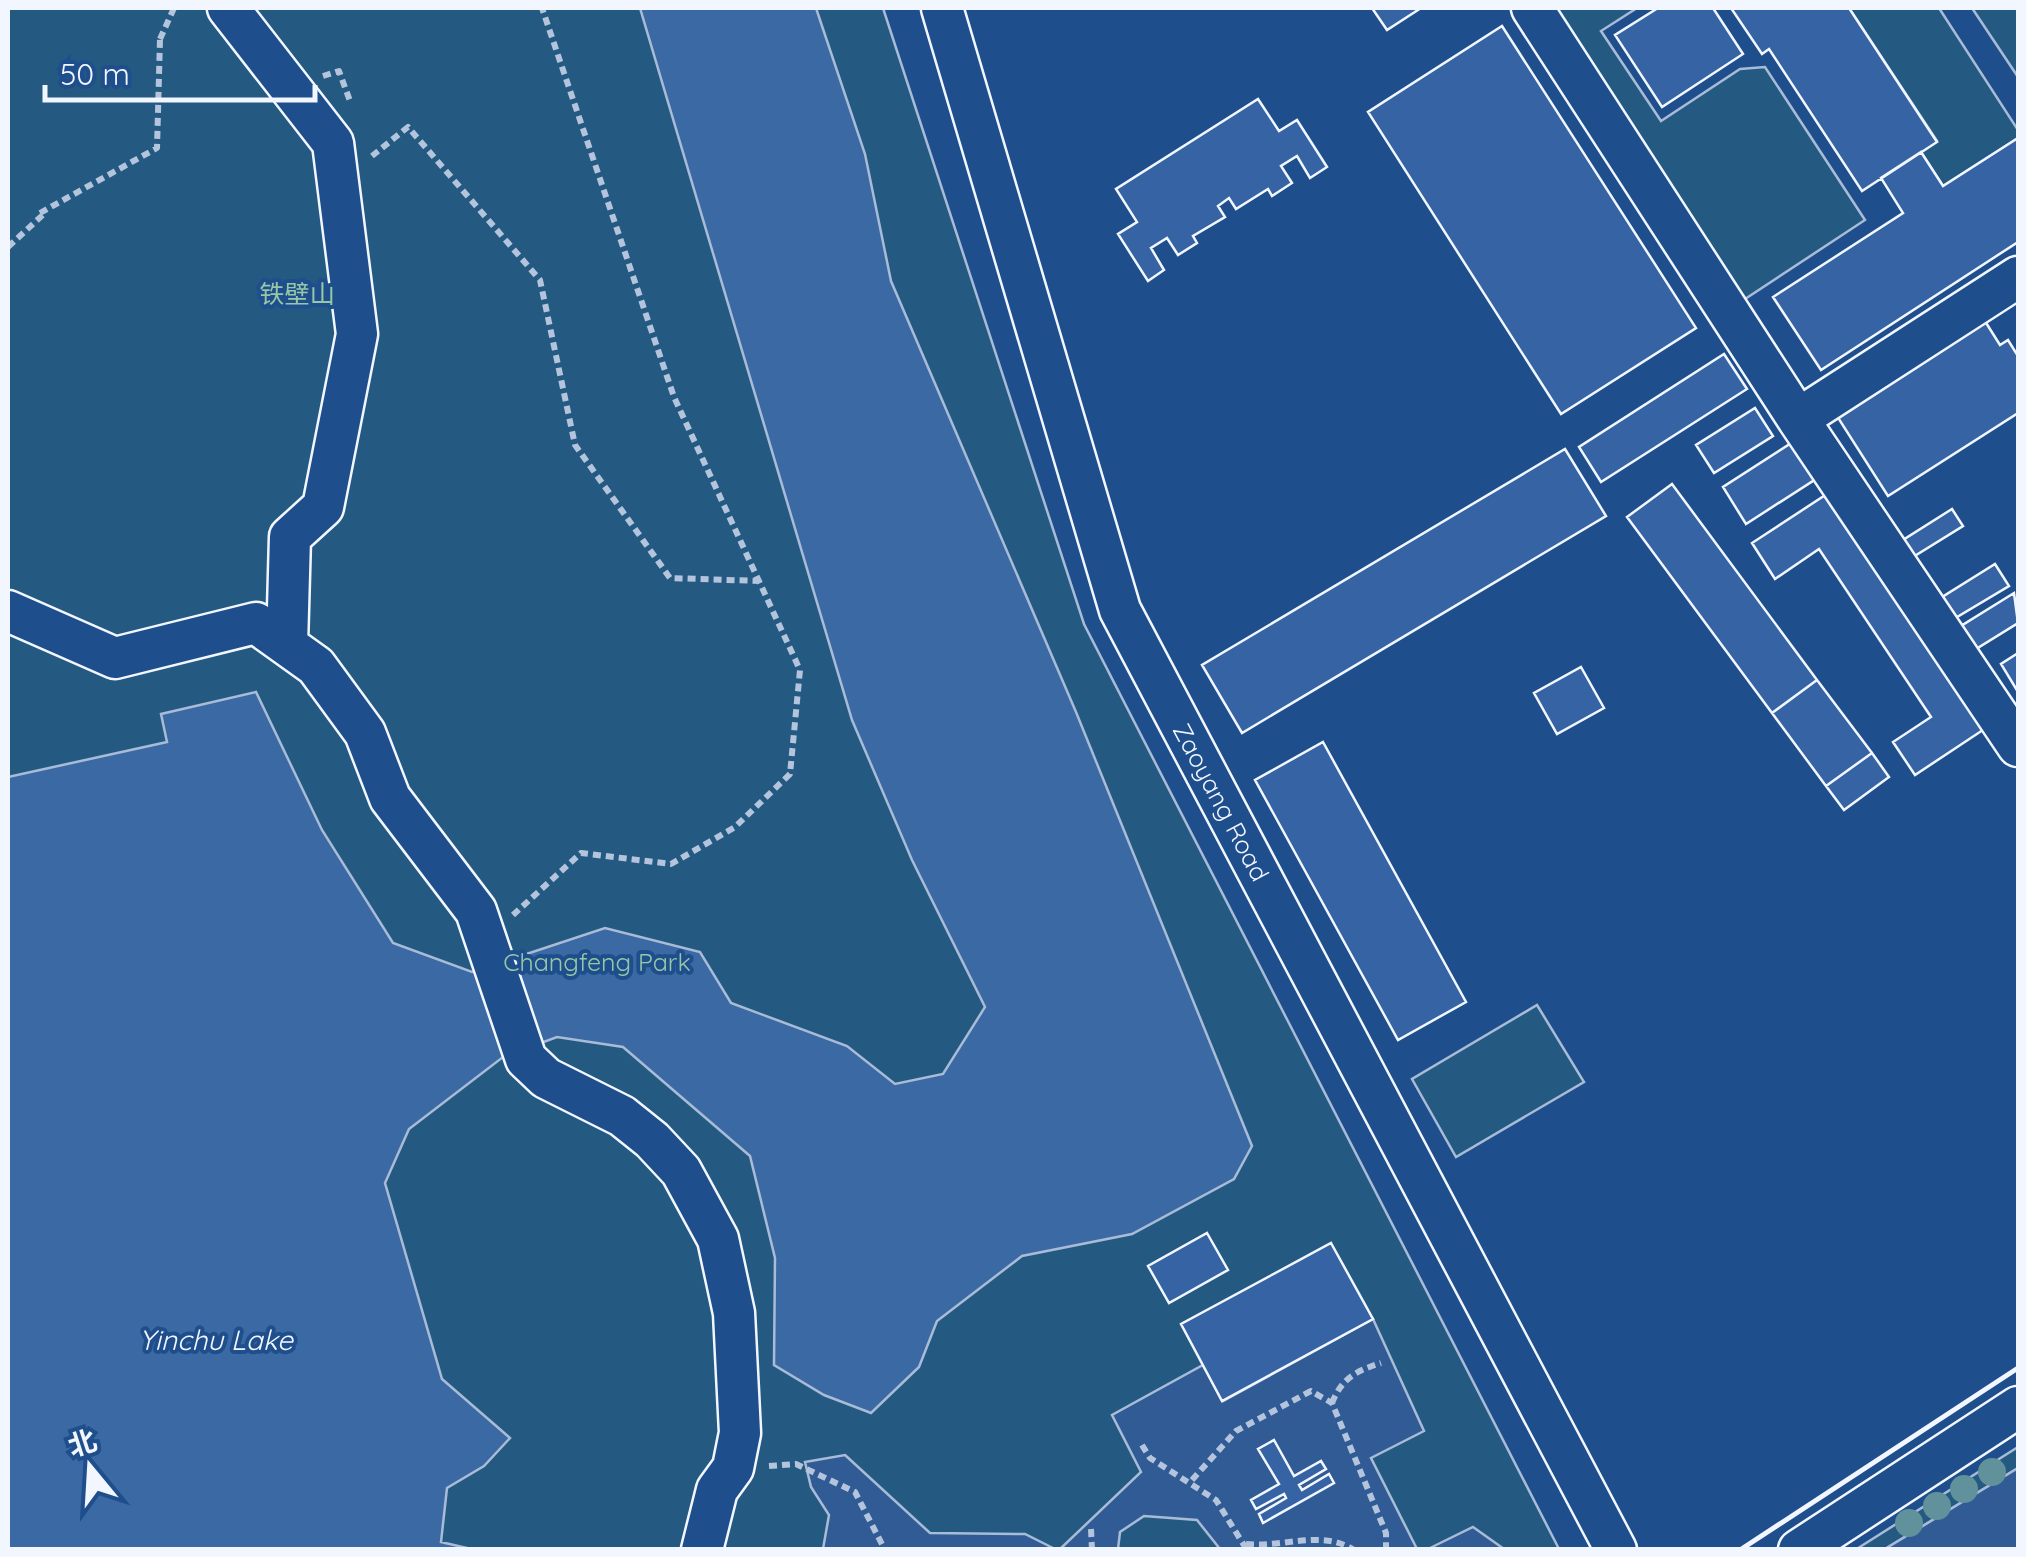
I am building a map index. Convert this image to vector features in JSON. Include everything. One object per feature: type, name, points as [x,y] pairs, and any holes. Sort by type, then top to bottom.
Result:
[{"type":"street","points":[[228,8],[332,143],[357,334],[323,506],[290,538],[287,645]]},
{"type":"street","name":"Zaoyang Road","points":[[942,8],[1120,610],[1616,1550]]},
{"type":"street","points":[[1532,8],[1798,419],[2018,746]]},
{"type":"street","points":[[1798,419],[2018,277]]},
{"type":"street","points":[[8,611],[116,658],[256,622],[316,666],[365,733],[390,798],[476,911],[526,1058],[546,1078],[622,1116],[652,1140],[681,1171],[718,1239],[734,1313],[740,1433],[733,1468],[716,1490],[702,1550]]},
{"type":"street","points":[[1800,1550],[2018,1407]]},
{"type":"path","points":[[40,212],[158,148],[159,42],[174,8]]},
{"type":"path","points":[[489,948],[581,853],[671,864],[735,826],[790,774],[800,670],[674,397],[542,8]]},
{"type":"path","points":[[288,85],[339,72],[352,106]]},
{"type":"path","points":[[364,140],[371,158],[408,126],[540,280],[575,445],[670,578],[759,582]]},
{"type":"path","points":[[8,247],[50,208]]},
{"type":"path","points":[[1332,1403],[1340,1384],[1358,1370],[1381,1363]]},
{"type":"path","points":[[1192,1480],[1236,1432],[1311,1392],[1332,1403],[1386,1533],[1386,1550]]},
{"type":"path","points":[[1142,1444],[1150,1458],[1192,1480],[1216,1500],[1246,1547],[1276,1547],[1306,1539],[1340,1541],[1354,1550]]},
{"type":"path","points":[[733,1468],[796,1464],[855,1492],[885,1550]]},
{"type":"path","points":[[1091,1529],[1092,1550]]},
{"type":"green space","name":"Changfeng Park","points":[[8,8],[883,8],[1084,624],[1559,1549],[8,1549]]},
{"type":"green space","points":[[1554,8],[1637,8],[1601,31],[1661,121],[1740,69],[1765,67],[1865,220],[1742,301]]},
{"type":"green space","points":[[1849,8],[1939,8],[2018,130],[2018,138],[1943,186],[1921,152],[1937,141]]},
{"type":"green space","points":[[1972,8],[2018,8],[2018,77]]},
{"type":"green space","points":[[1537,1005],[1584,1082],[1456,1157],[1412,1079]]},
{"type":"green space","points":[[2018,1447],[2018,1468],[1885,1549],[1855,1550]]},
{"type":"shaded area","points":[[1373,1319],[1424,1431],[1371,1458],[1417,1549],[1220,1549],[1197,1520],[1144,1516],[1120,1532],[1118,1549],[1059,1550],[1141,1472],[1112,1415],[1203,1365],[1223,1401]]},
{"type":"shaded area","points":[[845,1455],[930,1533],[1025,1534],[1055,1549],[823,1549],[829,1515],[811,1487],[805,1462]]},
{"type":"shaded area","points":[[2018,1468],[2018,1549],[1885,1549]]},
{"type":"shaded area","points":[[1473,1527],[1504,1549],[1428,1549]]},
{"type":"water","name":"Yinchu Lake","points":[[640,8],[816,8],[865,154],[891,281],[1076,712],[1252,1146],[1234,1179],[1132,1234],[1022,1256],[937,1321],[919,1367],[871,1413],[824,1395],[774,1365],[775,1258],[750,1156],[623,1047],[557,1037],[503,1057],[409,1129],[385,1183],[442,1379],[510,1438],[484,1466],[447,1488],[441,1542],[471,1549],[8,1549],[8,777],[167,742],[161,714],[256,692],[322,830],[393,943],[472,972],[605,928],[700,952],[731,1003],[847,1046],[895,1084],[943,1074],[985,1007],[912,860],[852,720]]},
{"type":"building","points":[[1372,8],[1421,8],[1387,30]]},
{"type":"building","points":[[1658,8],[1713,8],[1743,54],[1662,107],[1615,35]]},
{"type":"building","points":[[1731,8],[1849,8],[1937,142],[1862,191],[1769,49],[1762,54]]},
{"type":"building","points":[[1502,26],[1696,328],[1561,414],[1368,112]]},
{"type":"building","points":[[1258,99],[1279,131],[1297,120],[1327,167],[1310,178],[1297,156],[1281,166],[1292,183],[1272,196],[1268,189],[1236,209],[1229,198],[1218,206],[1225,217],[1193,236],[1197,243],[1178,255],[1167,238],[1151,248],[1164,270],[1148,281],[1118,234],[1137,222],[1116,189]]},
{"type":"building","points":[[2018,138],[2018,242],[1821,370],[1773,297],[1903,213],[1881,178],[1921,152],[1943,186]]},
{"type":"building","points":[[1983,318],[2000,345],[2008,340],[2018,356],[2018,413],[1888,496],[1835,413]]},
{"type":"building","points":[[1724,354],[1747,389],[1601,482],[1579,447]]},
{"type":"building","points":[[1755,408],[1773,436],[1714,473],[1696,445]]},
{"type":"building","points":[[1796,440],[1819,477],[1746,524],[1723,487]]},
{"type":"building","points":[[1565,449],[1606,516],[1242,733],[1202,665]]},
{"type":"building","points":[[1672,484],[1817,680],[1772,713],[1627,517]]},
{"type":"building","points":[[1833,490],[1989,726],[1915,775],[1893,742],[1931,717],[1819,549],[1775,579],[1752,543]]},
{"type":"building","points":[[1952,509],[1963,526],[1913,557],[1903,540]]},
{"type":"building","points":[[1995,564],[2009,586],[1952,620],[1939,599]]},
{"type":"building","points":[[2014,593],[2018,623],[1976,649],[1961,626]]},
{"type":"building","points":[[2018,653],[2018,692],[2001,664]]},
{"type":"building","points":[[1581,667],[1604,708],[1557,734],[1534,693]]},
{"type":"building","points":[[1817,680],[1872,753],[1826,786],[1772,713]]},
{"type":"building","points":[[1323,742],[1466,1002],[1398,1040],[1255,780]]},
{"type":"building","points":[[1872,753],[1889,777],[1844,810],[1826,786]]},
{"type":"building","points":[[1207,1233],[1228,1270],[1169,1303],[1148,1266]]},
{"type":"building","points":[[1331,1243],[1373,1319],[1222,1401],[1181,1324]]},
{"type":"building","points":[[1274,1440],[1294,1476],[1321,1461],[1326,1469],[1299,1485],[1302,1490],[1329,1474],[1334,1483],[1263,1523],[1259,1514],[1286,1498],[1284,1494],[1256,1509],[1251,1500],[1279,1484],[1258,1449]]},
{"type":"wall","points":[[1740,1550],[2018,1368]]},
{"type":"park label","name":"铁壁山","points":[[297,294]]}]
